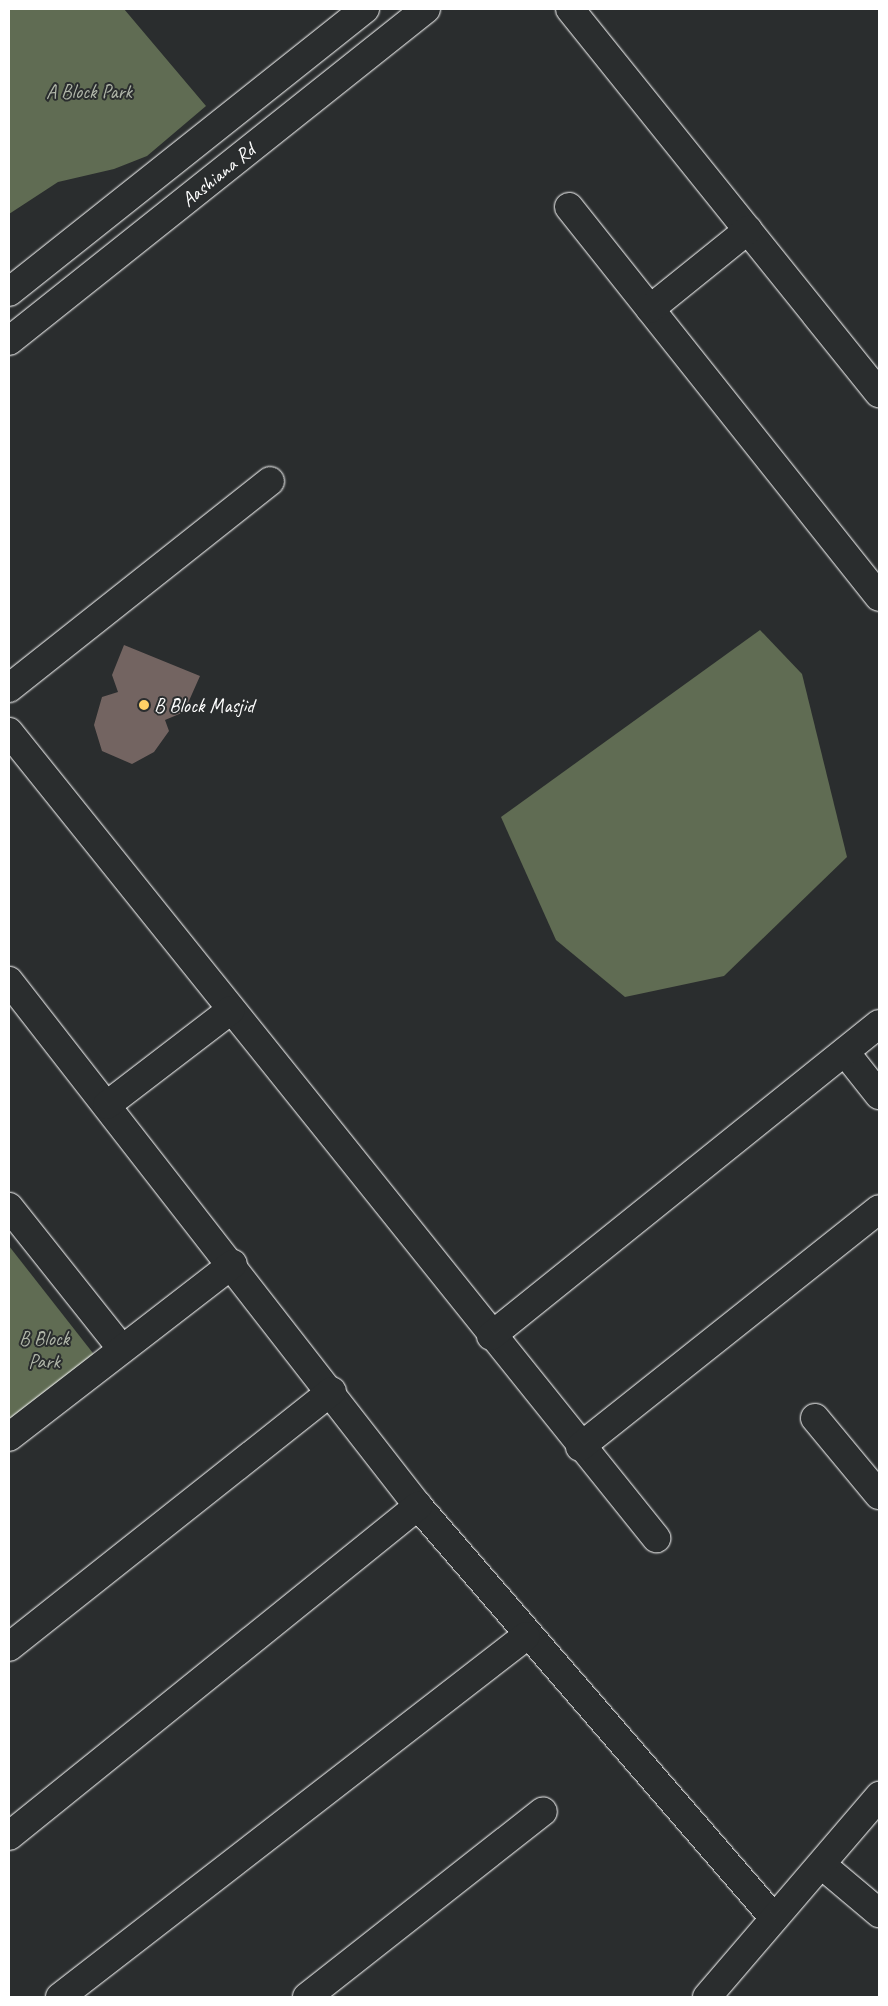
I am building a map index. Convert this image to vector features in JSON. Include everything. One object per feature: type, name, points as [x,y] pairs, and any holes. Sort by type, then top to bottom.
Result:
[{"type":"street","name":"Aashiana Rd","points":[[9,292],[364,9]]},
{"type":"street","name":"Aashiana Rd","points":[[9,341],[426,9]]},
{"type":"street","points":[[570,9],[879,393]]},
{"type":"street","points":[[569,207],[879,597]]},
{"type":"street","points":[[650,308],[748,230]]},
{"type":"street","points":[[9,688],[270,480]]},
{"type":"street","points":[[9,732],[580,1447],[656,1538]]},
{"type":"street","points":[[9,981],[332,1391],[418,1506],[526,1636],[774,1918]]},
{"type":"street","points":[[107,1105],[231,1010]]},
{"type":"street","points":[[492,1336],[879,1024]]},
{"type":"street","points":[[845,1052],[879,1095]]},
{"type":"street","points":[[9,1207],[121,1348]]},
{"type":"street","points":[[580,1447],[879,1209]]},
{"type":"street","points":[[9,1437],[121,1348],[233,1264]]},
{"type":"street","points":[[9,1647],[332,1391]]},
{"type":"street","points":[[815,1418],[879,1495]]},
{"type":"street","points":[[9,1836],[418,1506]]},
{"type":"street","points":[[60,1997],[526,1636]]},
{"type":"street","points":[[707,1997],[822,1865],[879,1796]]},
{"type":"street","points":[[307,1997],[543,1811]]},
{"type":"street","points":[[822,1865],[879,1913]]},
{"type":"green space","name":"A Block Park","points":[[9,9],[124,9],[206,106],[147,156],[114,169],[58,182],[9,214]]},
{"type":"green space","points":[[760,630],[802,674],[847,857],[724,976],[625,997],[556,940],[501,817]]},
{"type":"green space","name":"B Block Park","points":[[9,1246],[96,1357],[9,1428]]},
{"type":"building","name":"B Block Masjid","points":[[124,645],[200,676],[184,712],[165,720],[169,731],[154,752],[132,764],[102,751],[94,725],[102,697],[118,692],[112,675]]},
{"type":"place","name":"B Block Masjid","points":[[144,705]]}]
